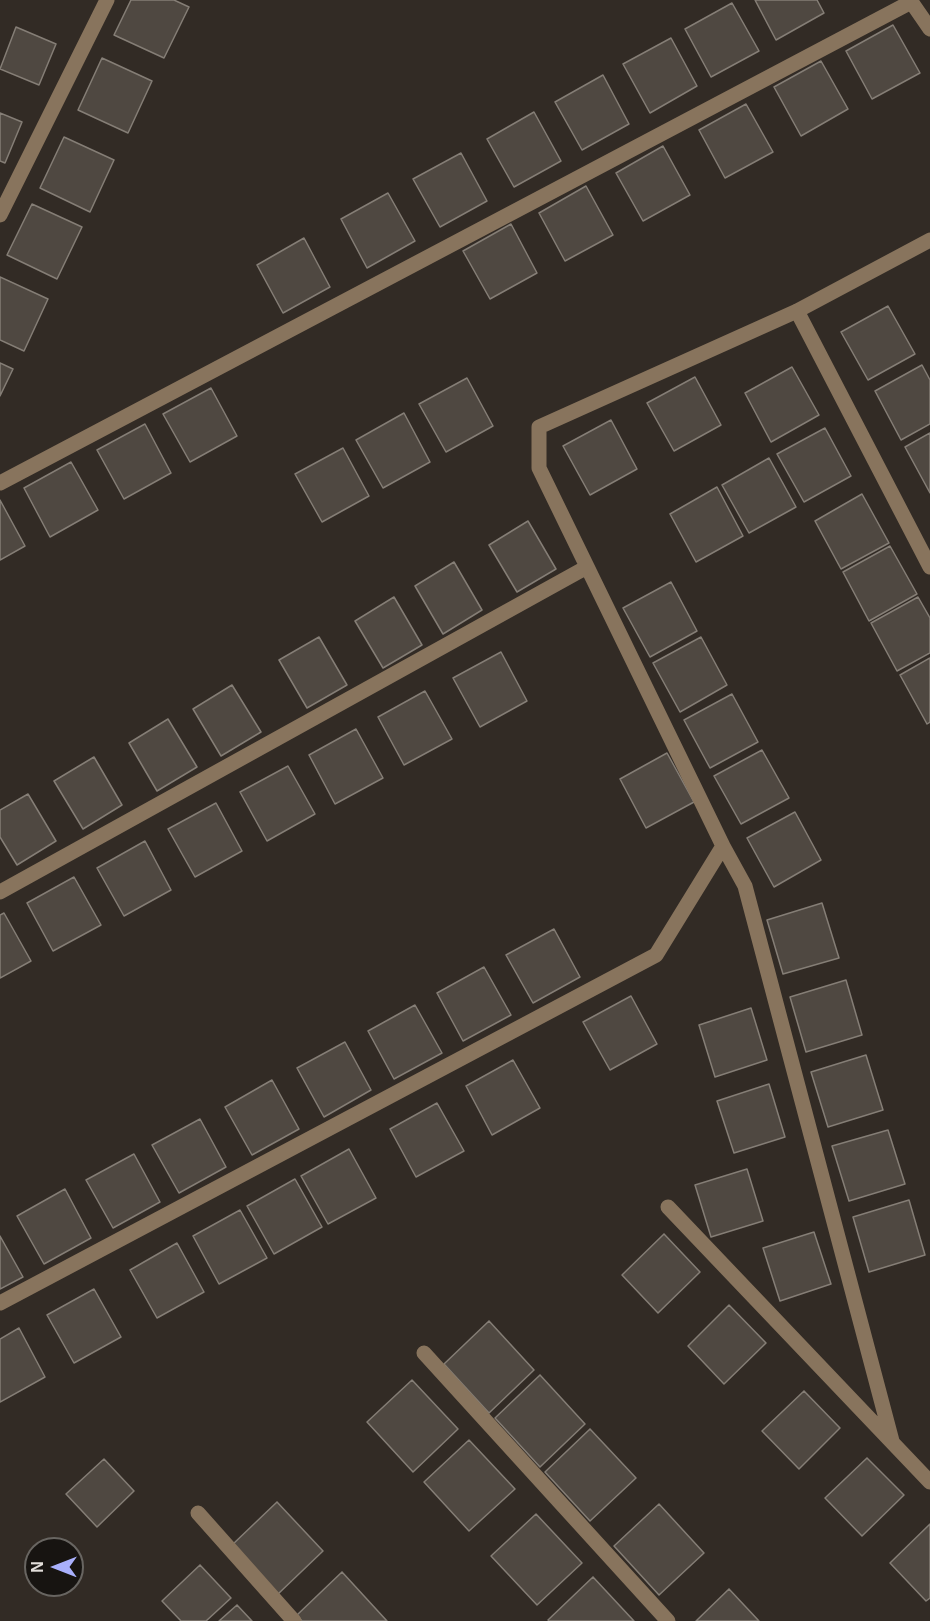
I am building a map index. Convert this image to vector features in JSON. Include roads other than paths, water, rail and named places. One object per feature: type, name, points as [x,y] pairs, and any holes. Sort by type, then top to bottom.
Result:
[{"type":"street","points":[[0,215],[107,0]]},
{"type":"street","points":[[0,483],[910,1],[930,28]]},
{"type":"street","points":[[892,1441],[745,886],[723,846],[539,468],[539,427],[797,312],[930,240]]},
{"type":"street","points":[[797,312],[930,567]]},
{"type":"street","points":[[0,892],[587,567]]},
{"type":"street","points":[[0,1303],[656,955],[723,846]]},
{"type":"street","points":[[668,1207],[930,1482]]},
{"type":"street","points":[[424,1353],[668,1621]]},
{"type":"street","points":[[198,1513],[294,1621]]}]
